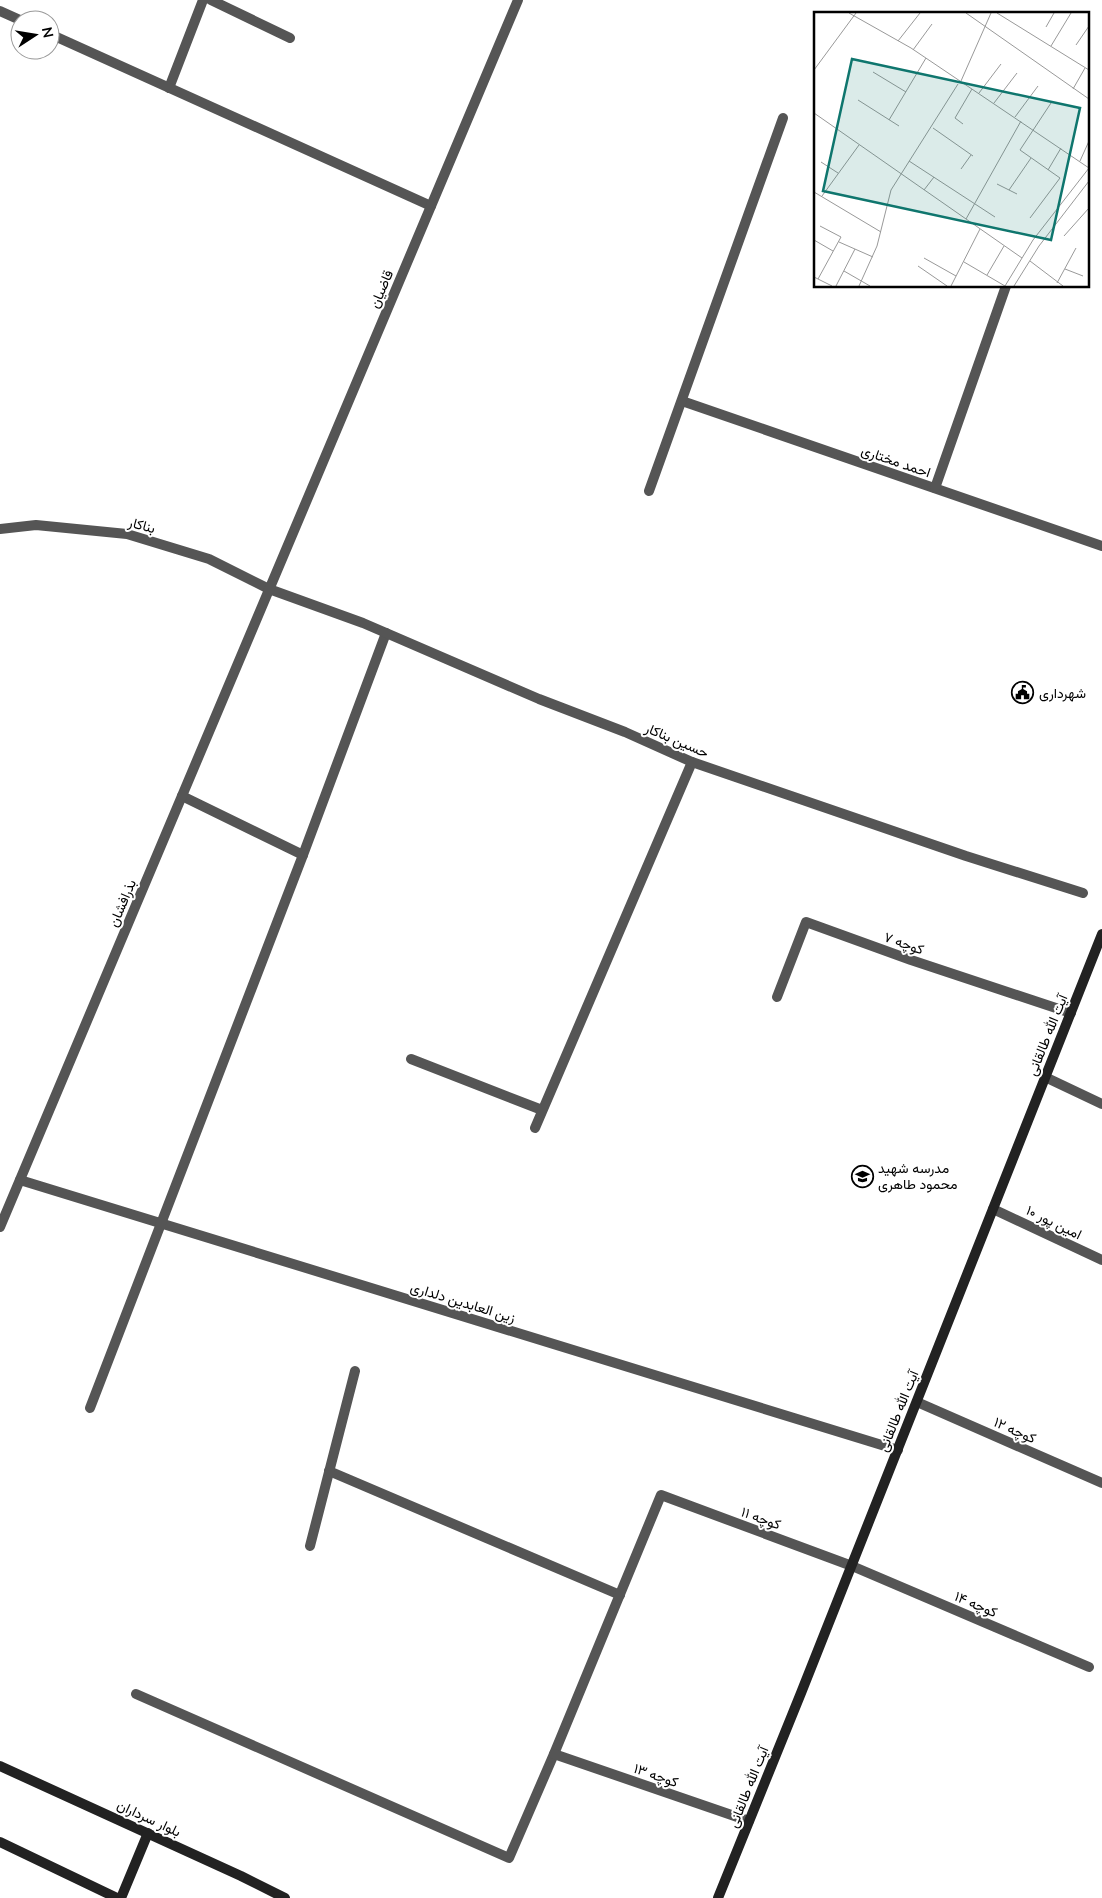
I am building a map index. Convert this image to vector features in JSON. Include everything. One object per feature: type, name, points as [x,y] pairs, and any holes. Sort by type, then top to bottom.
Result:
[{"type":"main road","name":"آیت الله طالقانی","points":[[718,1898],[852,1566],[1102,934]]},
{"type":"main road","name":"بلوار سرداران","points":[[0,1766],[285,1898]]},
{"type":"main road","points":[[0,1842],[119,1898],[148,1833]]},
{"type":"street","points":[[169,88],[203,0]]},
{"type":"street","points":[[211,0],[290,38]]},
{"type":"street","name":"قاضیان","points":[[269,588],[518,0]]},
{"type":"street","points":[[60,39],[431,206]]},
{"type":"street","points":[[649,491],[783,118]]},
{"type":"street","points":[[935,488],[1005,288]]},
{"type":"street","name":"احمد مختاری","points":[[682,401],[1102,546]]},
{"type":"street","name":"بناکار","points":[[0,529],[36,525],[127,534],[209,559],[269,588]]},
{"type":"street","name":"حسین بناکار","points":[[269,588],[386,633],[539,699],[625,732],[692,762],[966,856],[1083,893]]},
{"type":"street","name":"بذرافشان","points":[[0,1227],[269,588]]},
{"type":"street","points":[[90,1408],[303,855],[386,633]]},
{"type":"street","points":[[535,1128],[692,762]]},
{"type":"street","points":[[182,796],[303,855]]},
{"type":"street","name":"کوچه ۷","points":[[778,997],[806,922],[911,960],[1071,1013]]},
{"type":"street","points":[[411,1058],[542,1110]]},
{"type":"street","points":[[1045,1077],[1102,1104]]},
{"type":"street","name":"زین العابدین دلداری","points":[[20,1180],[898,1450]]},
{"type":"street","name":"امین پور ۱۰","points":[[994,1209],[1102,1260]]},
{"type":"street","points":[[310,1546],[355,1372]]},
{"type":"street","name":"کوچه ۱۲","points":[[917,1402],[1102,1483]]},
{"type":"street","points":[[136,1694],[509,1858],[620,1595],[329,1472]]},
{"type":"street","name":"کوچه ۱۱","points":[[620,1595],[660,1495],[852,1566]]},
{"type":"street","name":"کوچه ۱۴","points":[[852,1566],[1089,1667]]},
{"type":"street","name":"کوچه ۱۳","points":[[554,1754],[749,1821]]},
{"type":"place","name":"شهرداری","points":[[1023,693]]},
{"type":"place","name":"مدرسه شهید محمود طاهری","points":[[862,1176]]}]
